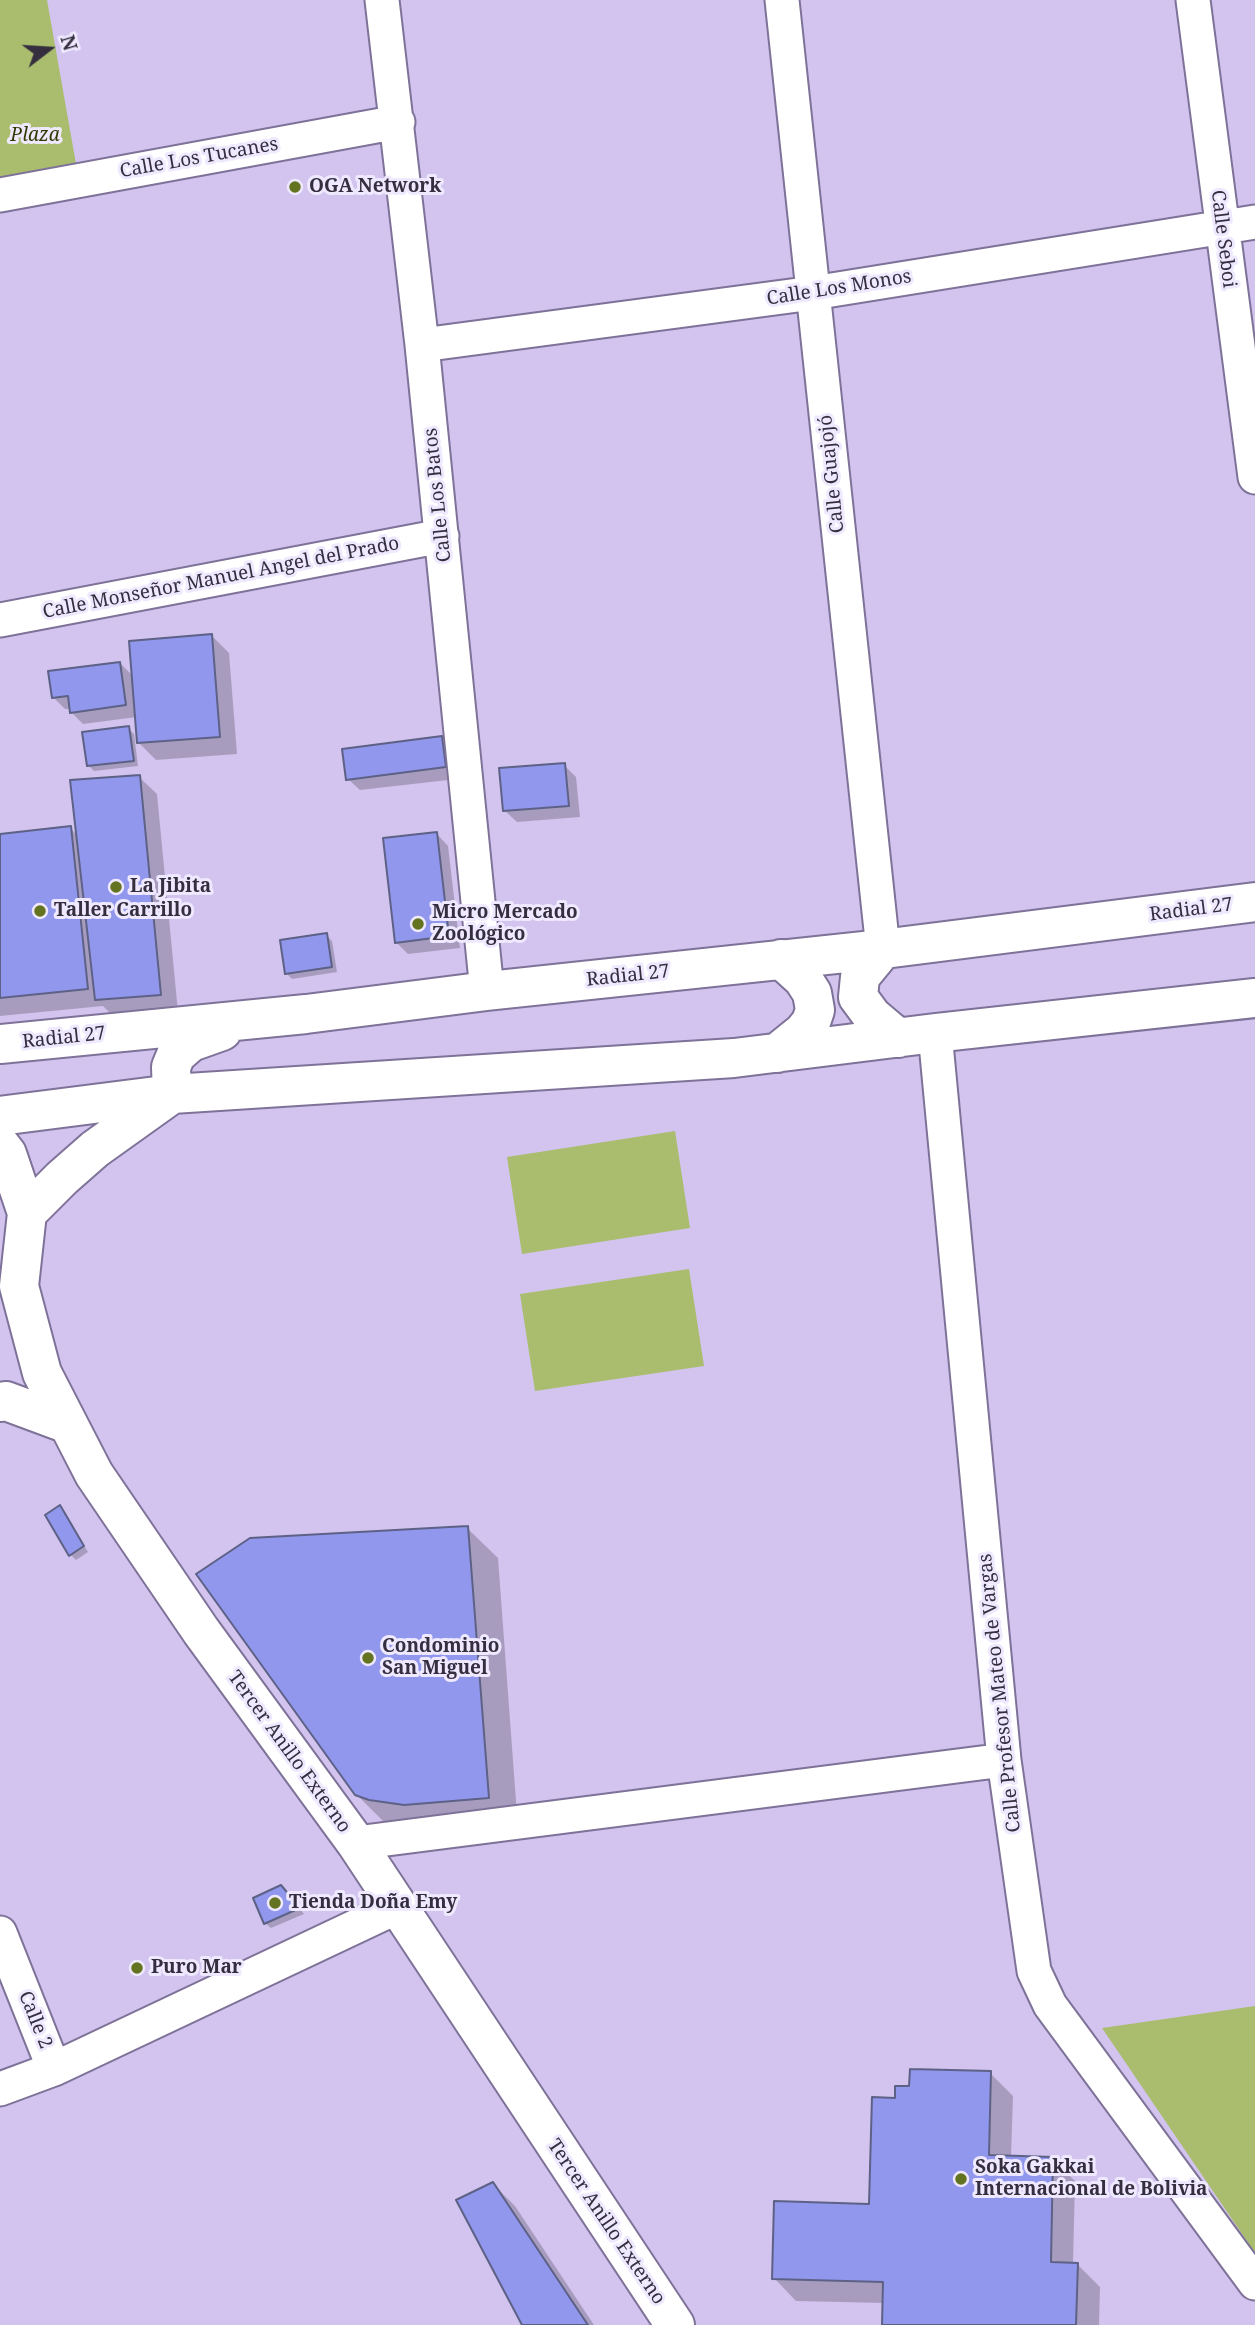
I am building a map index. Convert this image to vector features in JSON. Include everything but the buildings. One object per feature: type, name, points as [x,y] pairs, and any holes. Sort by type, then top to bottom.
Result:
[{"type":"street","name":"Calle Los Batos","points":[[382,0],[422,345],[487,991]]},
{"type":"street","name":"Calle Guajojó","points":[[782,0],[883,948]]},
{"type":"street","name":"Calle Seboi","points":[[1193,0],[1255,477]]},
{"type":"street","name":"Calle Los Tucanes","points":[[0,195],[398,122]]},
{"type":"street","name":"Calle Los Monos","points":[[422,345],[813,293],[1255,222]]},
{"type":"street","name":"Calle Monseñor Manuel Angel del Prado","points":[[0,620],[442,536]]},
{"type":"street","name":"Radial 27","points":[[0,1044],[253,1019],[883,948],[1255,902]]},
{"type":"street","points":[[883,948],[860,977],[858,997],[872,1016],[917,1036]]},
{"type":"street","points":[[776,1053],[803,1032],[811,1022],[815,1010],[811,993],[803,979],[781,959]]},
{"type":"street","points":[[0,1115],[172,1094],[706,1060],[1255,998]]},
{"type":"street","points":[[172,1094],[171,1067],[176,1055],[191,1042],[253,1019]]},
{"type":"street","name":"Calle Profesor Mateo de Vargas","points":[[917,1036],[1004,1760],[1034,1971],[1050,2006],[1255,2283]]},
{"type":"street","points":[[27,1213],[95,1149],[172,1094]]},
{"type":"street","name":"Tercer Anillo Externo","points":[[0,1145],[7,1154],[27,1213],[19,1286],[42,1373],[94,1474],[201,1631],[356,1843],[675,2325]]},
{"type":"street","points":[[0,1324],[19,1286]]},
{"type":"street","points":[[0,1402],[68,1424]]},
{"type":"street","points":[[356,1843],[1004,1760]]},
{"type":"street","points":[[0,2089],[54,2068],[397,1907]]},
{"type":"street","name":"Calle 2","points":[[0,1933],[54,2068]]},
{"type":"green space","name":"Plaza","points":[[0,0],[47,0],[76,164],[0,177]]},
{"type":"green space","points":[[675,1131],[690,1228],[522,1254],[507,1157]]},
{"type":"green space","points":[[689,1269],[704,1366],[535,1391],[520,1294]]},
{"type":"green space","points":[[1255,2006],[1255,2253],[1102,2028]]},
{"type":"place","name":"OGA Network","points":[[295,187]]},
{"type":"place","name":"La Jibita","points":[[116,887]]},
{"type":"place","name":"Taller Carrillo","points":[[40,911]]},
{"type":"place","name":"Micro Mercado Zoológico","points":[[418,924]]},
{"type":"place","name":"Condominio San Miguel","points":[[368,1658]]},
{"type":"place","name":"Tienda Doña Emy","points":[[275,1903]]},
{"type":"place","name":"Puro Mar","points":[[137,1968]]},
{"type":"place","name":"Soka Gakkai Internacional de Bolivia","points":[[961,2179]]}]
